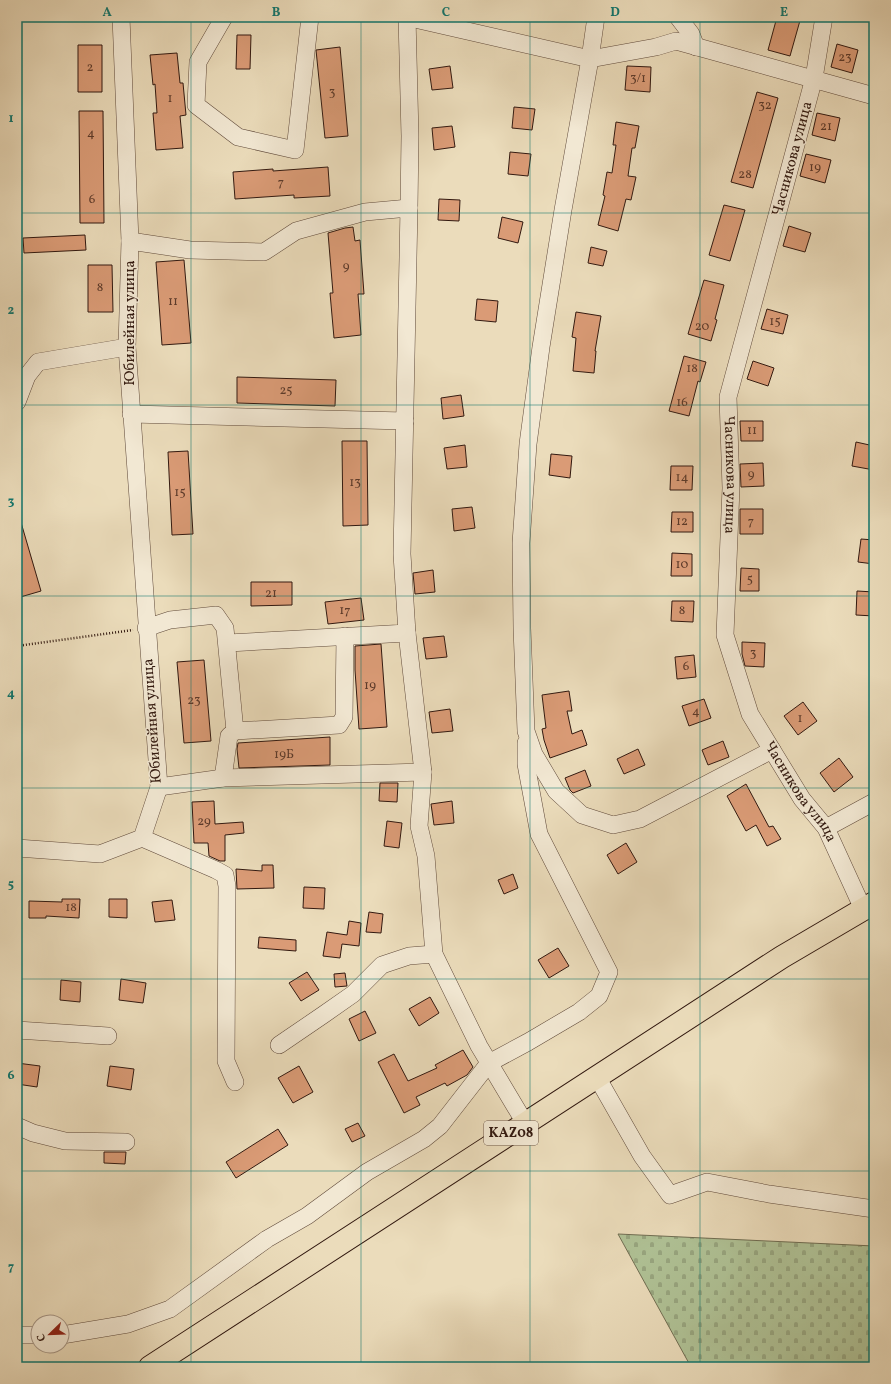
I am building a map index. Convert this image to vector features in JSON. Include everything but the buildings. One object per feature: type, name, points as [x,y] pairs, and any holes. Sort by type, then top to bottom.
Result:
[{"type":"highway","name":"KAZ08","points":[[150,1367],[782,956],[869,906]]},
{"type":"street","name":"Юбилейная улица","points":[[121,17],[130,241],[127,347],[146,628],[159,787],[142,838]]},
{"type":"street","points":[[224,17],[198,62],[196,105],[238,137],[295,150],[310,17]]},
{"type":"street","points":[[525,1123],[479,1046],[434,954],[426,856],[420,826],[423,772],[407,633],[402,554],[410,136],[407,17],[590,59],[656,47],[676,41],[814,78],[874,96]]},
{"type":"street","points":[[70,1334],[128,1324],[170,1309],[267,1239],[307,1216],[366,1172],[424,1139],[440,1126],[489,1063],[579,1012],[599,996],[609,972],[539,834],[526,764],[522,628],[521,543],[528,444],[541,347],[596,17]]},
{"type":"street","points":[[678,17],[691,34],[696,47]]},
{"type":"street","name":"Часникова улица","points":[[824,17],[814,78],[728,397],[731,488],[725,635],[750,714],[802,799],[826,828],[869,906]]},
{"type":"street","points":[[130,241],[190,250],[264,252],[296,231],[365,212],[409,208]]},
{"type":"street","points":[[17,402],[27,376],[38,362],[127,347]]},
{"type":"street","points":[[131,414],[405,421]]},
{"type":"street","points":[[146,628],[170,620],[216,616],[225,628],[228,643],[235,731]]},
{"type":"street","points":[[228,643],[407,633]]},
{"type":"street","points":[[223,778],[229,736],[235,731],[339,725],[344,717],[344,636]]},
{"type":"street","points":[[526,731],[534,754],[556,791],[582,815],[613,826],[640,819],[772,750]]},
{"type":"street","points":[[159,787],[223,778],[423,772]]},
{"type":"street","points":[[826,828],[874,802]]},
{"type":"street","points":[[17,848],[100,854],[142,838],[225,875],[227,886],[226,1061],[236,1082]]},
{"type":"street","points":[[279,1045],[353,994],[382,965],[409,956],[434,954]]},
{"type":"street","points":[[17,1030],[108,1036]]},
{"type":"street","points":[[597,1077],[642,1156],[670,1195],[707,1182],[769,1194],[874,1209]]},
{"type":"street","points":[[17,1126],[33,1133],[65,1141],[126,1142]]},
{"type":"street","points":[[17,1335],[30,1335]]},
{"type":"path","points":[[17,646],[146,628]]},
{"type":"green space","points":[[618,1234],[874,1246],[874,1367],[691,1367]]}]
